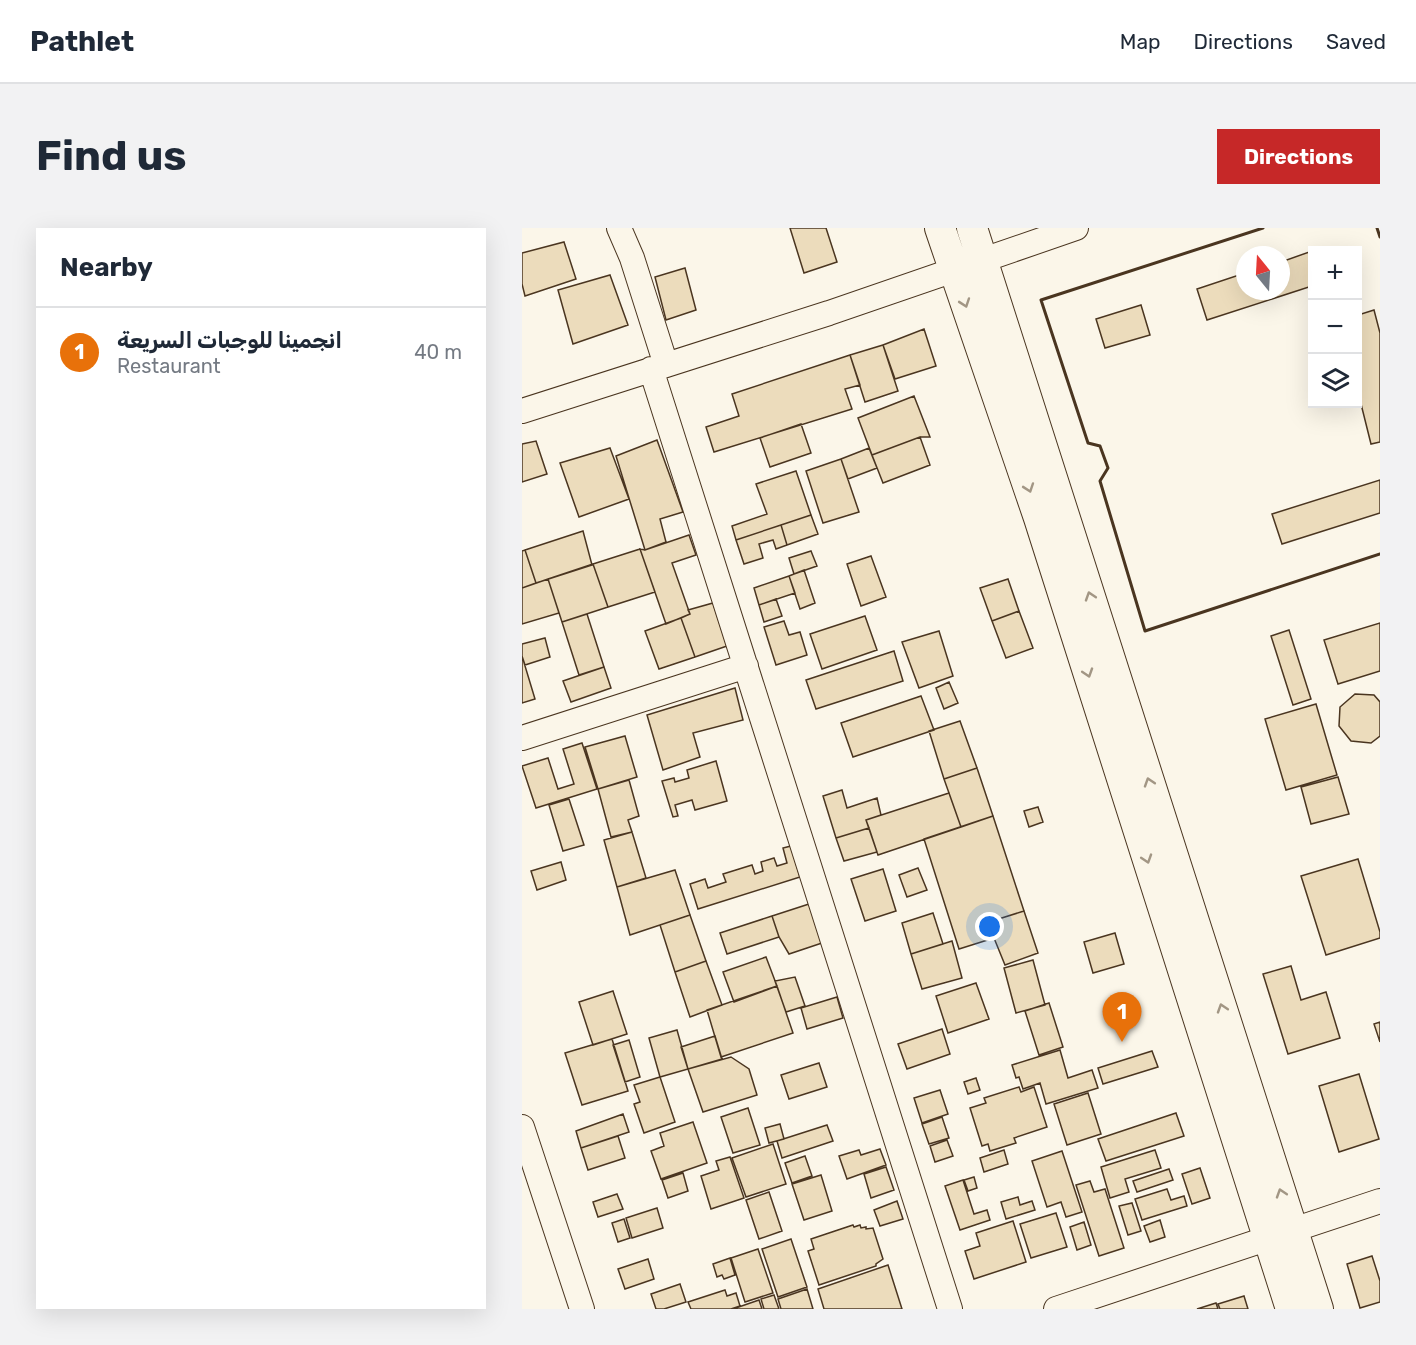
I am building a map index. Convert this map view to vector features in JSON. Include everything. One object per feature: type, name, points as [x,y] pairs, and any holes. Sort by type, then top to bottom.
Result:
[{"type":"street","points":[[619,228],[632,258],[658,367],[746,666],[950,1309]]},
{"type":"street","points":[[940,228],[1280,1234],[1318,1309]]},
{"type":"street","points":[[972,228],[1280,1234],[1291,1309]]},
{"type":"street","points":[[522,411],[829,313],[1076,228]]},
{"type":"street","points":[[522,738],[746,666]]},
{"type":"street","points":[[522,1127],[582,1309]]},
{"type":"street","points":[[1056,1309],[1380,1201]]},
{"type":"building","points":[[790,228],[826,228],[837,262],[804,273]]},
{"type":"building","points":[[564,242],[576,279],[525,296],[522,284],[522,253]]},
{"type":"building","points":[[1308,252],[1308,287],[1290,293],[1290,259]]},
{"type":"building","points":[[685,268],[696,310],[666,320],[655,277]]},
{"type":"building","points":[[610,275],[628,325],[573,344],[558,290]]},
{"type":"building","points":[[1236,276],[1236,300],[1269,300],[1207,320],[1197,289]]},
{"type":"building","points":[[1141,305],[1150,335],[1105,348],[1096,319]]},
{"type":"building","points":[[1374,310],[1380,333],[1380,442],[1371,444],[1362,408],[1362,314]]},
{"type":"building","points":[[924,329],[936,366],[895,379],[883,345]]},
{"type":"building","points":[[883,345],[898,391],[865,402],[850,355]]},
{"type":"building","points":[[850,355],[860,385],[845,389],[852,409],[714,452],[706,427],[739,416],[732,394]]},
{"type":"building","points":[[914,396],[930,437],[920,437],[872,455],[858,418]]},
{"type":"building","points":[[801,424],[811,453],[770,467],[760,438]]},
{"type":"building","points":[[920,437],[930,465],[883,483],[872,455]]},
{"type":"building","points":[[657,440],[683,512],[660,519],[666,542],[645,550],[616,456]]},
{"type":"building","points":[[536,441],[547,474],[522,482],[522,444]]},
{"type":"building","points":[[610,448],[629,499],[579,517],[560,463]]},
{"type":"building","points":[[869,448],[877,468],[848,479],[841,459]]},
{"type":"building","points":[[841,459],[859,512],[823,523],[806,471]]},
{"type":"building","points":[[796,471],[811,515],[736,540],[732,526],[767,514],[756,484]]},
{"type":"building","points":[[1380,480],[1380,513],[1282,544],[1272,514]]},
{"type":"building","points":[[811,515],[818,534],[787,545],[781,525]]},
{"type":"building","points":[[781,525],[787,545],[776,549],[773,540],[759,544],[763,558],[744,564],[736,540]]},
{"type":"building","points":[[583,531],[592,565],[536,583],[525,550]]},
{"type":"building","points":[[689,535],[696,555],[672,563],[690,614],[666,624],[640,549],[645,550]]},
{"type":"building","points":[[640,549],[655,592],[608,607],[593,564]]},
{"type":"building","points":[[525,550],[536,583],[522,588],[522,551]]},
{"type":"building","points":[[811,551],[817,566],[794,574],[789,558]]},
{"type":"building","points":[[871,556],[886,597],[861,606],[847,564]]},
{"type":"building","points":[[593,564],[608,607],[562,622],[548,579]]},
{"type":"building","points":[[804,570],[815,603],[800,609],[789,576]]},
{"type":"building","points":[[789,576],[795,593],[759,605],[754,588]]},
{"type":"building","points":[[548,579],[559,613],[522,624],[522,588]]},
{"type":"building","points":[[1008,579],[1019,611],[992,621],[980,588]]},
{"type":"building","points":[[776,599],[782,616],[764,622],[759,605]]},
{"type":"building","points":[[713,603],[727,646],[695,657],[681,618],[690,614],[688,610]]},
{"type":"building","points":[[1019,611],[1033,648],[1006,658],[992,621]]},
{"type":"building","points":[[587,614],[604,667],[579,675],[562,622]]},
{"type":"building","points":[[865,616],[877,650],[822,669],[810,634]]},
{"type":"building","points":[[681,618],[695,657],[659,669],[645,631]]},
{"type":"building","points":[[784,621],[789,635],[800,632],[807,655],[776,665],[764,627]]},
{"type":"building","points":[[1380,623],[1380,671],[1338,684],[1324,640]]},
{"type":"building","points":[[1289,630],[1311,699],[1293,705],[1271,636]]},
{"type":"building","points":[[939,631],[953,676],[919,688],[902,642]]},
{"type":"building","points":[[545,638],[550,657],[525,665],[522,644]]},
{"type":"building","points":[[894,651],[903,681],[816,709],[806,680]]},
{"type":"building","points":[[522,656],[535,699],[522,703]]},
{"type":"building","points":[[604,667],[611,688],[571,702],[563,681]]},
{"type":"building","points":[[949,682],[958,703],[944,709],[936,688]]},
{"type":"building","points":[[735,688],[743,720],[693,733],[700,757],[663,770],[647,715]]},
{"type":"building","points":[[1355,694],[1374,695],[1380,702],[1380,736],[1371,743],[1351,741],[1339,726],[1340,707]]},
{"type":"building","points":[[921,696],[934,730],[853,757],[841,723]]},
{"type":"building","points":[[1316,704],[1337,775],[1286,790],[1265,719]]},
{"type":"building","points":[[960,721],[977,768],[944,779],[929,731]]},
{"type":"building","points":[[625,736],[637,777],[598,789],[585,747]]},
{"type":"building","points":[[582,743],[597,789],[536,808],[522,766],[548,758],[558,789],[574,784],[563,749]]},
{"type":"building","points":[[716,761],[727,801],[695,810],[692,800],[675,805],[678,816],[673,817],[662,781],[674,778],[675,782],[689,778],[687,770]]},
{"type":"building","points":[[977,768],[993,816],[961,827],[944,779]]},
{"type":"building","points":[[1338,777],[1349,814],[1311,824],[1301,787]]},
{"type":"building","points":[[629,780],[639,816],[628,820],[632,832],[611,837],[598,789]]},
{"type":"building","points":[[842,790],[847,808],[877,798],[881,815],[866,820],[869,828],[836,838],[823,796]]},
{"type":"building","points":[[949,793],[961,827],[878,855],[866,820]]},
{"type":"building","points":[[569,799],[584,845],[563,851],[549,805]]},
{"type":"building","points":[[1038,807],[1043,822],[1029,827],[1024,811]]},
{"type":"building","points":[[993,816],[1024,911],[989,922],[994,938],[959,949],[924,839]]},
{"type":"building","points":[[869,828],[877,852],[844,861],[836,838]]},
{"type":"building","points":[[632,832],[646,878],[617,887],[604,840]]},
{"type":"building","points":[[791,846],[800,877],[698,909],[690,884],[705,879],[708,888],[726,882],[723,874],[752,865],[755,874],[763,871],[761,862],[774,858],[777,866],[787,863],[783,848]]},
{"type":"building","points":[[1358,859],[1380,938],[1326,955],[1301,876]]},
{"type":"building","points":[[561,862],[566,880],[537,890],[531,871]]},
{"type":"building","points":[[918,868],[927,890],[907,897],[899,875]]},
{"type":"building","points":[[883,869],[896,911],[865,921],[851,879]]},
{"type":"building","points":[[675,870],[690,915],[630,935],[617,887]]},
{"type":"building","points":[[809,904],[822,943],[789,954],[779,937],[772,916]]},
{"type":"building","points":[[1024,911],[1038,953],[1005,965],[989,922]]},
{"type":"building","points":[[933,913],[943,944],[911,954],[902,923]]},
{"type":"building","points":[[690,915],[706,961],[675,972],[660,925]]},
{"type":"building","points":[[772,916],[779,937],[727,954],[720,933]]},
{"type":"building","points":[[1115,933],[1124,964],[1093,973],[1084,942]]},
{"type":"building","points":[[952,941],[962,978],[922,989],[911,954]]},
{"type":"building","points":[[766,957],[777,986],[734,1002],[723,972]]},
{"type":"building","points":[[1033,960],[1045,1005],[1016,1013],[1004,968]]},
{"type":"building","points":[[706,961],[722,1005],[690,1017],[675,972]]},
{"type":"building","points":[[1291,966],[1301,1000],[1326,992],[1340,1038],[1288,1054],[1263,974]]},
{"type":"building","points":[[795,977],[805,1006],[786,1012],[775,981]]},
{"type":"building","points":[[976,983],[989,1019],[948,1033],[936,996]]},
{"type":"building","points":[[777,986],[793,1033],[721,1057],[707,1010]]},
{"type":"building","points":[[613,991],[627,1034],[593,1045],[579,1002]]},
{"type":"building","points":[[837,997],[843,1018],[807,1029],[801,1008]]},
{"type":"building","points":[[1049,1003],[1063,1047],[1039,1055],[1025,1011]]},
{"type":"building","points":[[1380,1022],[1380,1042],[1374,1024]]},
{"type":"building","points":[[942,1029],[950,1054],[907,1069],[898,1044]]},
{"type":"building","points":[[677,1030],[688,1069],[660,1077],[649,1038]]},
{"type":"building","points":[[715,1036],[722,1059],[688,1069],[681,1047]]},
{"type":"building","points":[[612,1039],[628,1091],[582,1105],[565,1053]]},
{"type":"building","points":[[629,1040],[640,1077],[625,1082],[613,1045]]},
{"type":"building","points":[[1060,1050],[1068,1078],[1092,1070],[1098,1088],[1046,1104],[1040,1083],[1023,1089],[1012,1065]]},
{"type":"building","points":[[1152,1051],[1158,1067],[1103,1084],[1098,1068]]},
{"type":"building","points":[[731,1057],[749,1069],[757,1095],[703,1112],[688,1069]]},
{"type":"building","points":[[819,1063],[827,1087],[789,1099],[781,1075]]},
{"type":"building","points":[[1359,1074],[1379,1139],[1339,1152],[1319,1086]]},
{"type":"building","points":[[660,1077],[675,1122],[644,1133],[634,1104],[640,1102],[634,1085]]},
{"type":"building","points":[[976,1078],[980,1090],[968,1094],[964,1082]]},
{"type":"building","points":[[1019,1087],[1021,1092],[1034,1087],[1047,1127],[1014,1138],[1016,1143],[990,1151],[988,1144],[982,1146],[970,1108],[986,1103],[984,1098]]},
{"type":"building","points":[[940,1090],[948,1114],[922,1123],[914,1098]]},
{"type":"building","points":[[1088,1093],[1101,1134],[1067,1145],[1054,1104]]},
{"type":"building","points":[[748,1108],[760,1145],[733,1153],[721,1117]]},
{"type":"building","points":[[1176,1113],[1184,1136],[1106,1161],[1098,1139]]},
{"type":"building","points":[[623,1114],[629,1132],[581,1148],[576,1131]]},
{"type":"building","points":[[942,1117],[949,1138],[929,1144],[922,1124]]},
{"type":"building","points":[[693,1122],[707,1163],[661,1179],[651,1151],[664,1146],[660,1133]]},
{"type":"building","points":[[780,1124],[784,1139],[769,1143],[765,1128]]},
{"type":"building","points":[[827,1125],[833,1141],[782,1158],[777,1141]]},
{"type":"building","points":[[618,1136],[625,1158],[588,1170],[581,1148]]},
{"type":"building","points":[[947,1140],[953,1156],[935,1162],[930,1146]]},
{"type":"building","points":[[773,1144],[786,1184],[746,1197],[732,1158]]},
{"type":"building","points":[[880,1149],[886,1165],[847,1179],[839,1156],[859,1150],[861,1155]]},
{"type":"building","points":[[1004,1150],[1008,1164],[984,1172],[980,1158]]},
{"type":"building","points":[[1155,1150],[1161,1168],[1125,1179],[1129,1192],[1110,1198],[1101,1167]]},
{"type":"building","points":[[1062,1151],[1082,1212],[1066,1217],[1061,1202],[1047,1207],[1032,1161]]},
{"type":"building","points":[[805,1156],[812,1176],[792,1183],[785,1163]]},
{"type":"building","points":[[730,1157],[744,1198],[711,1209],[701,1176],[719,1170],[716,1161]]},
{"type":"building","points":[[886,1167],[894,1190],[871,1198],[864,1174]]},
{"type":"building","points":[[1200,1168],[1210,1198],[1192,1204],[1182,1174]]},
{"type":"building","points":[[1169,1169],[1173,1180],[1137,1192],[1133,1181]]},
{"type":"building","points":[[683,1173],[688,1191],[668,1198],[662,1180]]},
{"type":"building","points":[[821,1175],[832,1211],[804,1220],[792,1184]]},
{"type":"building","points":[[974,1177],[977,1188],[968,1191],[964,1180]]},
{"type":"building","points":[[963,1180],[974,1214],[987,1210],[990,1220],[960,1230],[945,1186]]},
{"type":"building","points":[[1090,1181],[1094,1192],[1105,1189],[1124,1248],[1099,1256],[1076,1185]]},
{"type":"building","points":[[1167,1189],[1171,1200],[1184,1196],[1187,1206],[1142,1220],[1135,1199]]},
{"type":"building","points":[[769,1192],[782,1231],[759,1239],[746,1200]]},
{"type":"building","points":[[617,1194],[623,1209],[598,1217],[593,1202]]},
{"type":"building","points":[[1018,1197],[1020,1205],[1032,1201],[1035,1210],[1006,1219],[1001,1202]]},
{"type":"building","points":[[897,1201],[903,1219],[880,1226],[874,1210]]},
{"type":"building","points":[[1132,1203],[1141,1231],[1128,1235],[1119,1206]]},
{"type":"building","points":[[657,1208],[663,1228],[632,1238],[626,1218]]},
{"type":"building","points":[[1056,1213],[1067,1247],[1031,1258],[1020,1224]]},
{"type":"building","points":[[624,1219],[630,1238],[618,1242],[612,1223]]},
{"type":"building","points":[[1160,1220],[1165,1237],[1150,1242],[1144,1226]]},
{"type":"building","points":[[1013,1221],[1026,1262],[974,1279],[965,1251],[980,1246],[976,1233]]},
{"type":"building","points":[[1084,1222],[1091,1245],[1077,1250],[1070,1227]]},
{"type":"building","points":[[853,1225],[854,1227],[860,1225],[861,1228],[866,1227],[866,1229],[873,1228],[883,1259],[876,1266],[819,1285],[808,1251],[814,1249],[811,1239]]},
{"type":"building","points":[[791,1239],[807,1287],[778,1297],[762,1249]]},
{"type":"building","points":[[758,1249],[773,1293],[745,1302],[731,1258]]},
{"type":"building","points":[[1372,1256],[1380,1281],[1380,1302],[1360,1308],[1347,1264]]},
{"type":"building","points":[[730,1258],[735,1275],[724,1279],[722,1275],[717,1277],[713,1264]]},
{"type":"building","points":[[648,1259],[654,1279],[625,1289],[618,1269]]},
{"type":"building","points":[[888,1265],[902,1309],[824,1309],[818,1289]]},
{"type":"building","points":[[680,1284],[686,1302],[664,1309],[656,1309],[651,1294]]},
{"type":"building","points":[[807,1289],[813,1309],[781,1309],[778,1299]]},
{"type":"building","points":[[725,1290],[727,1296],[736,1293],[740,1306],[731,1309],[691,1309],[688,1302]]},
{"type":"building","points":[[774,1295],[779,1309],[764,1309],[761,1299]]},
{"type":"building","points":[[1244,1296],[1248,1309],[1220,1309],[1218,1304]]},
{"type":"building","points":[[759,1300],[762,1309],[733,1309]]},
{"type":"building","points":[[1216,1303],[1218,1309],[1197,1309]]},
{"type":"wall","points":[[1263,228],[1041,300],[1088,443],[1100,446],[1108,468],[1100,481],[1145,631],[1380,554]]},
{"type":"wall","points":[[1377,228],[1380,237]]},
{"type":"place","name":"انجمينا للوجبات السريعة","points":[[1122,1042]]}]
